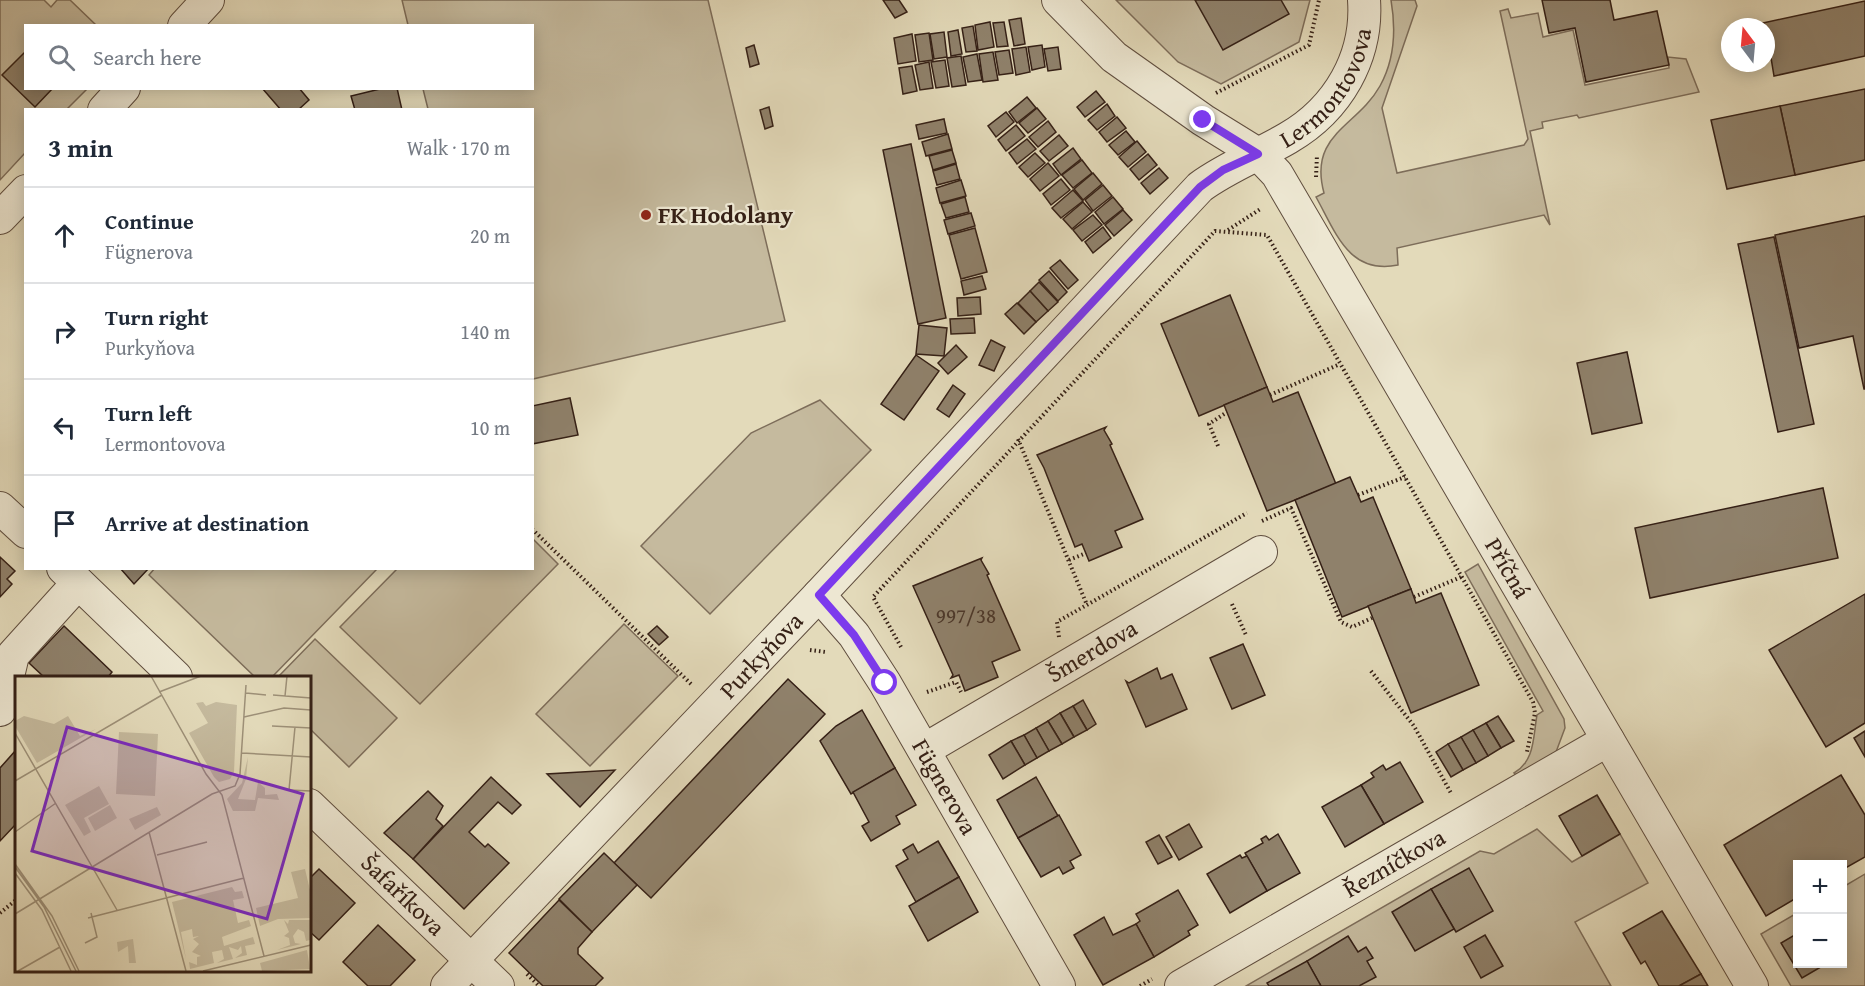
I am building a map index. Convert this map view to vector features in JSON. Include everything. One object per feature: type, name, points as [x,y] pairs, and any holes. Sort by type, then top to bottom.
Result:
[{"type":"street","points":[[186,24],[208,0]]},
{"type":"street","name":"Lermontovova","points":[[1058,0],[1114,57],[1203,120],[1258,154],[1291,136],[1347,83],[1362,40],[1365,22],[1364,0]]},
{"type":"street","points":[[106,108],[122,90]]},
{"type":"street","name":"Purkyňova","points":[[447,986],[819,595],[1200,187],[1223,170],[1258,154]]},
{"type":"street","name":"Příčná","points":[[1258,154],[1290,194],[1752,986]]},
{"type":"street","points":[[0,218],[24,193]]},
{"type":"street","points":[[0,508],[24,530]]},
{"type":"street","name":"Šmerdova","points":[[924,750],[1261,537]]},
{"type":"street","points":[[0,710],[13,655],[71,576],[175,676]]},
{"type":"street","name":"Fügnerova","points":[[819,595],[854,635],[924,750],[1059,986]]},
{"type":"street","name":"Řezníčkova","points":[[1181,986],[1608,740]]},
{"type":"street","name":"Šafaříkova","points":[[310,806],[471,960],[511,979]]},
{"type":"path","points":[[1203,120],[1217,92],[1309,45],[1319,0]]},
{"type":"path","points":[[906,655],[873,597],[1217,230],[1267,235],[1535,707],[1525,762]]},
{"type":"path","points":[[1270,395],[1340,364]]},
{"type":"path","points":[[1218,446],[1209,424],[1227,412]]},
{"type":"path","points":[[1018,440],[1088,605]]},
{"type":"path","points":[[1358,495],[1405,477]]},
{"type":"path","points":[[1261,537],[1292,508],[1341,622],[1352,627],[1372,618]]},
{"type":"path","points":[[1060,646],[1057,622],[1247,513]]},
{"type":"path","points":[[534,531],[713,706]]},
{"type":"path","points":[[1068,560],[1086,553]]},
{"type":"path","points":[[1414,597],[1461,577]]},
{"type":"path","points":[[1231,603],[1246,635]]},
{"type":"path","points":[[802,650],[830,654]]},
{"type":"path","points":[[1371,671],[1414,726],[1457,804]]},
{"type":"path","points":[[923,684],[928,694],[959,682],[965,700]]},
{"type":"path","points":[[0,913],[15,901]]},
{"type":"path","points":[[511,979],[539,986]]},
{"type":"shaded area","points":[[0,0],[44,0],[51,7],[57,0],[70,0],[95,24],[24,24],[24,90],[86,90],[68,108],[24,108],[24,154],[0,180]]},
{"type":"shaded area","name":"FK Hodolany","points":[[402,0],[708,0],[785,321],[534,379],[534,108],[428,108],[423,90],[534,90],[534,24],[408,24]]},
{"type":"shaded area","points":[[1116,0],[1310,0],[1299,42],[1221,84],[1178,62]]},
{"type":"shaded area","points":[[1391,0],[1415,0],[1417,6],[1382,108],[1397,173],[1524,145],[1528,139],[1500,11],[1508,9],[1511,18],[1538,13],[1543,37],[1573,30],[1585,85],[1669,68],[1668,57],[1686,59],[1699,92],[1579,118],[1577,115],[1542,122],[1543,128],[1530,131],[1550,225],[1544,215],[1397,248],[1398,265],[1367,264],[1346,248],[1316,197],[1324,193],[1321,173],[1323,157],[1329,144],[1370,100],[1385,76],[1393,44],[1394,22]]},
{"type":"shaded area","points":[[820,400],[871,450],[710,614],[641,546],[751,433]]},
{"type":"shaded area","points":[[534,540],[558,564],[420,704],[340,627],[396,570],[534,570]]},
{"type":"shaded area","points":[[1478,564],[1564,719],[1565,728],[1556,752],[1516,775],[1514,773],[1526,762],[1529,755],[1534,740],[1537,715],[1543,711],[1465,572]]},
{"type":"shaded area","points":[[153,570],[376,570],[273,676],[254,676],[149,575]]},
{"type":"shaded area","points":[[624,624],[678,676],[590,766],[536,714]]},
{"type":"shaded area","points":[[315,639],[397,718],[349,767],[310,729],[310,676],[279,676]]},
{"type":"shaded area","points":[[1537,829],[1572,862],[1620,834],[1648,883],[1575,922],[1611,986],[1246,986],[1480,851],[1494,854]]},
{"type":"shaded area","points":[[1865,874],[1865,986],[1791,986],[1761,934],[1793,915],[1793,968],[1847,968],[1847,885]]},
{"type":"building","points":[[883,0],[899,0],[907,12],[895,18]]},
{"type":"building","points":[[1195,0],[1281,0],[1289,14],[1223,50]]},
{"type":"building","points":[[1542,0],[1610,0],[1614,20],[1657,11],[1669,65],[1586,82],[1575,28],[1549,33]]},
{"type":"building","points":[[1865,1],[1865,56],[1774,76],[1775,20]]},
{"type":"building","points":[[1021,18],[1025,44],[1014,46],[1009,20]]},
{"type":"building","points":[[990,22],[994,47],[978,50],[975,25]]},
{"type":"building","points":[[1004,22],[1008,46],[997,47],[993,23]]},
{"type":"building","points":[[973,26],[977,51],[966,52],[962,28]]},
{"type":"building","points":[[958,30],[962,54],[951,56],[948,32]]},
{"type":"building","points":[[944,32],[947,57],[934,59],[930,34]]},
{"type":"building","points":[[929,33],[933,60],[919,62],[915,35]]},
{"type":"building","points":[[912,34],[916,61],[898,64],[894,38]]},
{"type":"building","points":[[754,45],[759,64],[750,67],[746,48]]},
{"type":"building","points":[[1042,45],[1045,67],[1032,70],[1028,47]]},
{"type":"building","points":[[1026,47],[1030,72],[1016,75],[1012,49]]},
{"type":"building","points":[[1058,47],[1061,69],[1048,71],[1044,49]]},
{"type":"building","points":[[1009,50],[1013,73],[999,75],[995,52]]},
{"type":"building","points":[[993,52],[998,80],[983,82],[979,54]]},
{"type":"building","points":[[24,53],[24,90],[51,90],[35,107],[2,75]]},
{"type":"building","points":[[977,54],[982,80],[968,82],[963,57]]},
{"type":"building","points":[[961,56],[966,85],[952,87],[947,58]]},
{"type":"building","points":[[945,60],[949,86],[936,88],[931,62]]},
{"type":"building","points":[[929,62],[933,88],[920,90],[915,65]]},
{"type":"building","points":[[912,66],[917,91],[903,94],[899,68]]},
{"type":"building","points":[[1865,89],[1865,160],[1795,175],[1780,106]]},
{"type":"building","points":[[264,90],[301,90],[309,100],[300,108],[279,108]]},
{"type":"building","points":[[376,90],[397,90],[402,108],[354,108],[351,96]]},
{"type":"building","points":[[1096,91],[1105,102],[1085,117],[1077,107]]},
{"type":"building","points":[[1027,97],[1036,108],[1017,123],[1009,112]]},
{"type":"building","points":[[1107,104],[1115,116],[1097,130],[1088,120]]},
{"type":"building","points":[[1780,106],[1795,175],[1727,189],[1711,120]]},
{"type":"building","points":[[769,107],[773,126],[765,129],[760,110]]},
{"type":"building","points":[[1037,108],[1046,119],[1028,133],[1019,123]]},
{"type":"building","points":[[1006,112],[1014,122],[996,137],[988,126]]},
{"type":"building","points":[[1117,117],[1126,128],[1107,142],[1099,132]]},
{"type":"building","points":[[944,119],[947,133],[919,139],[916,125]]},
{"type":"building","points":[[1048,121],[1056,132],[1038,147],[1029,137]]},
{"type":"building","points":[[1016,125],[1025,136],[1006,151],[998,140]]},
{"type":"building","points":[[1126,131],[1135,142],[1118,155],[1109,145]]},
{"type":"building","points":[[948,134],[952,149],[926,156],[922,142]]},
{"type":"building","points":[[1059,135],[1068,146],[1049,161],[1040,151]]},
{"type":"building","points":[[1027,139],[1036,149],[1017,164],[1009,153]]},
{"type":"building","points":[[1137,141],[1146,152],[1128,167],[1119,157]]},
{"type":"building","points":[[911,144],[946,318],[918,324],[883,150]]},
{"type":"building","points":[[1073,148],[1081,159],[1061,175],[1053,164]]},
{"type":"building","points":[[952,150],[956,163],[933,170],[929,156]]},
{"type":"building","points":[[1035,153],[1045,163],[1028,177],[1019,167]]},
{"type":"building","points":[[1148,154],[1157,165],[1139,180],[1130,169]]},
{"type":"building","points":[[1082,160],[1092,173],[1073,188],[1062,175]]},
{"type":"building","points":[[1048,163],[1059,176],[1040,191],[1030,179]]},
{"type":"building","points":[[956,164],[960,179],[937,185],[933,171]]},
{"type":"building","points":[[1159,168],[1168,178],[1150,194],[1141,183]]},
{"type":"building","points":[[1093,173],[1102,184],[1083,200],[1074,189]]},
{"type":"building","points":[[1061,179],[1070,190],[1051,205],[1043,194]]},
{"type":"building","points":[[961,180],[966,196],[940,203],[936,188]]},
{"type":"building","points":[[1103,185],[1112,196],[1093,211],[1085,200]]},
{"type":"building","points":[[1073,190],[1083,201],[1061,218],[1052,208]]},
{"type":"building","points":[[965,197],[969,212],[946,218],[941,204]]},
{"type":"building","points":[[1113,197],[1123,209],[1104,224],[1095,212]]},
{"type":"building","points":[[1083,202],[1092,212],[1072,229],[1063,219]]},
{"type":"building","points":[[1123,210],[1132,220],[1114,236],[1105,225]]},
{"type":"building","points":[[971,213],[975,226],[948,234],[944,220]]},
{"type":"building","points":[[1093,215],[1102,225],[1082,241],[1073,230]]},
{"type":"building","points":[[1865,216],[1864,389],[1853,336],[1799,348],[1775,235]]},
{"type":"building","points":[[1103,227],[1111,238],[1093,253],[1085,242]]},
{"type":"building","points":[[975,228],[987,272],[961,279],[949,235]]},
{"type":"building","points":[[1774,237],[1814,424],[1778,432],[1738,244]]},
{"type":"building","points":[[1060,260],[1078,280],[1068,289],[1050,268]]},
{"type":"building","points":[[1049,271],[1067,292],[1058,301],[1039,280]]},
{"type":"building","points":[[982,276],[986,289],[964,295],[961,281]]},
{"type":"building","points":[[1039,282],[1058,302],[1048,311],[1030,291]]},
{"type":"building","points":[[1030,291],[1048,311],[1036,322],[1018,303]]},
{"type":"building","points":[[1230,295],[1267,387],[1199,416],[1161,324]]},
{"type":"building","points":[[980,297],[981,314],[958,316],[957,298]]},
{"type":"building","points":[[1017,303],[1036,322],[1024,334],[1005,314]]},
{"type":"building","points":[[974,318],[975,333],[951,334],[950,319]]},
{"type":"building","points":[[919,325],[947,328],[944,356],[916,354]]},
{"type":"building","points":[[991,340],[1005,347],[994,371],[979,365]]},
{"type":"building","points":[[956,345],[967,357],[948,374],[938,363]]},
{"type":"building","points":[[1627,352],[1642,423],[1592,434],[1577,363]]},
{"type":"building","points":[[916,355],[939,371],[904,420],[881,404]]},
{"type":"building","points":[[953,385],[965,394],[949,417],[937,409]]},
{"type":"building","points":[[1267,387],[1273,402],[1298,392],[1336,484],[1267,511],[1224,405]]},
{"type":"building","points":[[570,398],[578,435],[534,444],[534,406]]},
{"type":"building","points":[[1106,427],[1104,430],[1112,444],[1110,445],[1143,519],[1115,531],[1122,547],[1089,561],[1082,544],[1075,547],[1037,455]]},
{"type":"building","points":[[1350,477],[1361,502],[1373,497],[1411,589],[1342,617],[1295,500]]},
{"type":"building","points":[[1823,488],[1838,558],[1650,598],[1635,528]]},
{"type":"building","points":[[0,557],[15,571],[7,579],[12,584],[0,597]]},
{"type":"building","points":[[982,558],[989,574],[987,575],[1020,650],[992,662],[998,677],[965,691],[959,675],[951,678],[953,675],[913,586]]},
{"type":"building","points":[[122,570],[147,570],[134,584]]},
{"type":"building","points":[[1411,589],[1416,603],[1441,593],[1479,685],[1411,713],[1368,606]]},
{"type":"building","points":[[1865,594],[1865,723],[1826,747],[1769,650]]},
{"type":"building","points":[[64,626],[112,672],[109,676],[43,676],[29,663]]},
{"type":"building","points":[[657,626],[668,637],[659,645],[648,634]]},
{"type":"building","points":[[1243,644],[1265,695],[1232,709],[1210,658]]},
{"type":"building","points":[[1157,668],[1161,679],[1172,674],[1187,709],[1146,727],[1126,681],[1129,683]]},
{"type":"building","points":[[788,679],[825,714],[651,898],[614,863]]},
{"type":"building","points":[[1083,700],[1096,724],[1087,730],[1073,706]]},
{"type":"building","points":[[1073,706],[1087,730],[1074,737],[1060,713]]},
{"type":"building","points":[[862,710],[895,768],[851,794],[820,741],[836,726]]},
{"type":"building","points":[[1060,713],[1074,737],[1062,744],[1048,721]]},
{"type":"building","points":[[1498,716],[1514,741],[1501,748],[1486,723]]},
{"type":"building","points":[[1048,721],[1062,744],[1049,751],[1036,728]]},
{"type":"building","points":[[1486,723],[1501,748],[1488,756],[1473,730]]},
{"type":"building","points":[[1036,728],[1049,751],[1037,758],[1024,735]]},
{"type":"building","points":[[1473,730],[1488,756],[1476,763],[1461,737]]},
{"type":"building","points":[[1865,731],[1865,757],[1854,738]]},
{"type":"building","points":[[1024,735],[1037,758],[1025,765],[1011,741]]},
{"type":"building","points":[[1461,737],[1476,763],[1463,770],[1448,744]]},
{"type":"building","points":[[1011,741],[1025,765],[1003,779],[989,755]]},
{"type":"building","points":[[1448,744],[1463,770],[1451,777],[1436,752]]},
{"type":"building","points":[[15,751],[15,825],[0,841],[0,768]]},
{"type":"building","points":[[1400,762],[1423,802],[1384,824],[1361,785],[1374,777],[1371,773],[1383,765],[1386,770]]},
{"type":"building","points":[[895,768],[916,805],[896,816],[900,824],[871,841],[862,826],[869,822],[853,792]]},
{"type":"building","points":[[615,770],[580,807],[547,774]]},
{"type":"building","points":[[1841,775],[1865,815],[1865,857],[1847,867],[1847,860],[1793,860],[1793,900],[1766,916],[1724,845]]},
{"type":"building","points":[[491,777],[521,805],[512,814],[498,802],[469,832],[485,847],[488,844],[509,863],[464,909],[413,859]]},
{"type":"building","points":[[1036,777],[1058,816],[1018,838],[997,800]]},
{"type":"building","points":[[1361,785],[1384,824],[1345,847],[1322,807]]},
{"type":"building","points":[[428,791],[443,806],[436,819],[443,826],[413,859],[384,833]]},
{"type":"building","points":[[1597,795],[1620,834],[1582,856],[1559,816]]},
{"type":"building","points":[[1059,815],[1081,855],[1070,861],[1074,868],[1063,874],[1059,867],[1041,877],[1018,838]]},
{"type":"building","points":[[1189,824],[1202,847],[1179,860],[1166,837]]},
{"type":"building","points":[[1278,834],[1300,873],[1267,891],[1245,853],[1263,843],[1261,839],[1266,836],[1269,840]]},
{"type":"building","points":[[1159,835],[1172,857],[1158,864],[1146,842]]},
{"type":"building","points":[[938,841],[959,877],[916,902],[896,866],[908,859],[903,850],[913,844],[918,853]]},
{"type":"building","points":[[604,853],[637,885],[592,932],[559,899]]},
{"type":"building","points":[[1240,855],[1242,858],[1247,856],[1267,891],[1230,913],[1207,874]]},
{"type":"building","points":[[1469,868],[1493,911],[1456,932],[1431,889]]},
{"type":"building","points":[[319,869],[355,903],[319,940],[310,932],[310,878]]},
{"type":"building","points":[[959,877],[978,912],[928,941],[909,906]]},
{"type":"building","points":[[1431,889],[1454,929],[1415,951],[1392,912]]},
{"type":"building","points":[[1178,890],[1198,925],[1188,931],[1190,935],[1154,957],[1136,924],[1140,921],[1136,914]]},
{"type":"building","points":[[559,900],[592,932],[578,948],[578,954],[603,978],[595,986],[543,986],[509,953]]},
{"type":"building","points":[[1662,911],[1701,974],[1679,986],[1659,986],[1645,961],[1641,964],[1623,933]]},
{"type":"building","points":[[1104,917],[1113,935],[1136,924],[1154,957],[1103,985],[1074,935]]},
{"type":"building","points":[[378,925],[415,960],[390,986],[368,986],[343,962]]},
{"type":"building","points":[[1485,935],[1503,966],[1481,978],[1464,947]]},
{"type":"building","points":[[1348,936],[1358,952],[1366,947],[1373,958],[1367,961],[1376,977],[1359,986],[1321,986],[1307,961]]},
{"type":"building","points":[[1793,936],[1793,963],[1781,943]]},
{"type":"building","points":[[1307,961],[1321,986],[1269,986],[1267,983]]},
{"type":"building","points":[[1796,968],[1819,968],[1802,978]]},
{"type":"building","points":[[1701,974],[1708,986],[1679,986]]},
{"type":"place","name":"FK Hodolany","points":[[646,215]]},
{"type":"route","points":[[885,683],[838,613],[819,595],[1200,187],[1223,170],[1258,154],[1203,120]]}]
